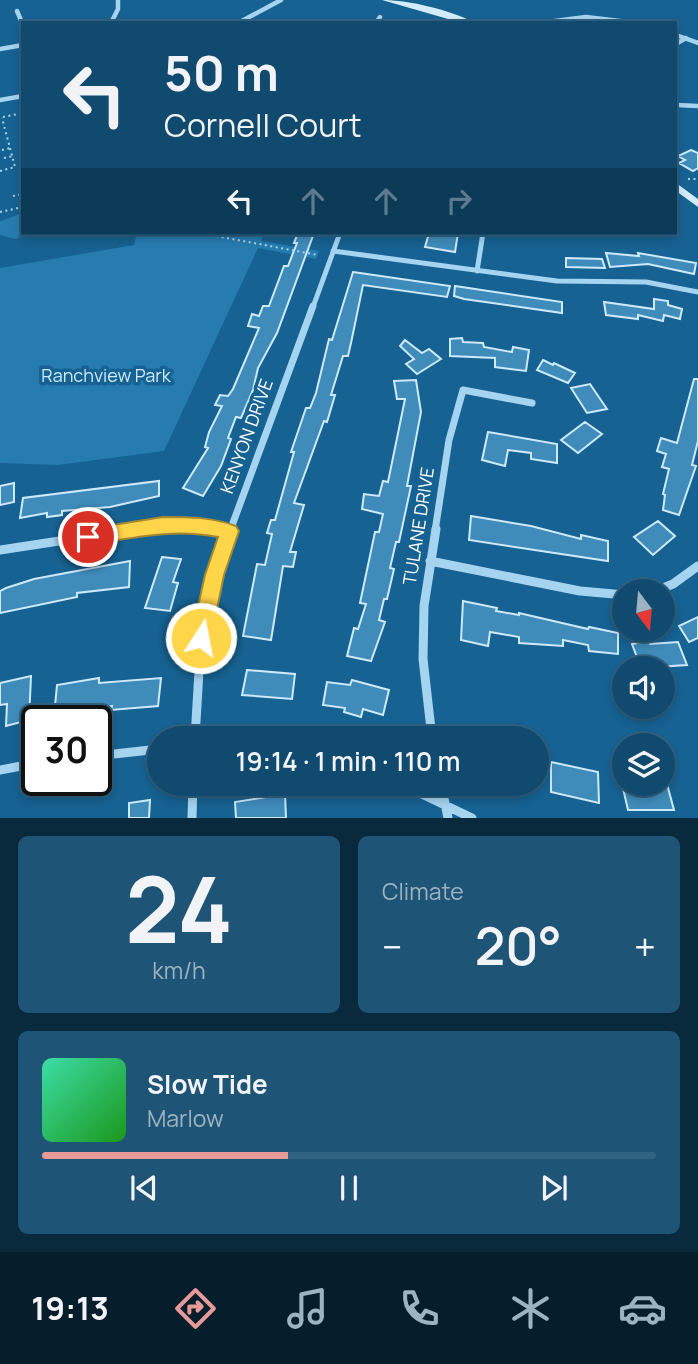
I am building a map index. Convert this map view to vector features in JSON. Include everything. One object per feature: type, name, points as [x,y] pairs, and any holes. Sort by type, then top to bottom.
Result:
[{"type":"street","points":[[112,21],[118,9],[118,0]]},
{"type":"street","points":[[242,21],[281,0]]},
{"type":"street","points":[[386,0],[430,9],[465,21]]},
{"type":"street","points":[[17,11],[21,21]]},
{"type":"street","points":[[377,21],[380,17]]},
{"type":"street","points":[[555,21],[586,17],[620,21]]},
{"type":"street","points":[[677,35],[698,43]]},
{"type":"street","points":[[677,43],[686,38]]},
{"type":"street","points":[[0,49],[21,45]]},
{"type":"street","points":[[0,100],[21,96]]},
{"type":"street","points":[[677,105],[698,106]]},
{"type":"street","points":[[677,187],[698,204]]},
{"type":"street","name":"KENYON DRIVE","points":[[196,726],[201,638],[214,575],[339,235]]},
{"type":"street","points":[[477,271],[483,235]]},
{"type":"street","points":[[333,251],[589,284],[656,282],[698,292]]},
{"type":"street","name":"TULANE DRIVE","points":[[431,726],[423,633],[430,561],[449,440],[463,390],[532,403]]},
{"type":"street","points":[[0,550],[163,525],[196,525],[229,531]]},
{"type":"street","points":[[430,561],[580,591],[612,594]]},
{"type":"street","points":[[676,582],[698,566]]},
{"type":"street","points":[[112,754],[147,750]]},
{"type":"street","points":[[0,770],[21,766]]},
{"type":"street","points":[[192,818],[193,796]]},
{"type":"street","points":[[426,796],[472,818]]},
{"type":"street","points":[[443,796],[448,818]]},
{"type":"path","points":[[0,171],[15,167],[1,118],[21,115]]},
{"type":"path","points":[[0,135],[6,134]]},
{"type":"path","points":[[2,150],[10,148]]},
{"type":"path","points":[[4,158],[13,156]]},
{"type":"path","points":[[688,180],[698,179]]},
{"type":"path","points":[[13,196],[21,194]]},
{"type":"path","points":[[0,212],[21,207]]},
{"type":"path","points":[[211,235],[318,255]]},
{"type":"green space","points":[[21,214],[21,235],[30,235],[15,239],[0,235],[0,221]]},
{"type":"green space","name":"Ranchview Park","points":[[136,235],[263,235],[261,241],[319,251],[316,259],[258,248],[164,451],[58,465],[0,463],[0,268],[134,245]]},
{"type":"building","points":[[691,150],[698,153],[698,168],[693,171],[679,163],[685,160],[678,156]]},
{"type":"building","points":[[297,235],[313,235],[277,333],[258,368],[253,390],[241,418],[236,417],[221,466],[203,496],[183,488],[208,448],[205,447],[209,432],[222,406],[215,405],[220,395],[228,396],[233,389],[259,328],[248,326],[252,314],[259,316],[263,306],[269,306],[284,266],[288,266],[297,243],[294,243]]},
{"type":"building","points":[[428,235],[458,235],[455,252],[425,247]]},
{"type":"building","points":[[606,253],[639,256],[638,253],[696,263],[694,274],[648,264],[610,267]]},
{"type":"building","points":[[566,258],[602,259],[605,268],[566,267]]},
{"type":"building","points":[[353,272],[450,286],[447,297],[363,285],[348,356],[343,356],[331,395],[335,395],[327,422],[324,421],[294,503],[304,505],[290,552],[296,552],[293,567],[283,566],[271,640],[243,636],[257,564],[265,565],[272,534],[267,533],[271,520],[275,520],[294,452],[291,452],[306,408],[310,408],[316,393],[329,339],[332,340]]},
{"type":"building","points":[[455,286],[562,302],[562,313],[464,299],[454,296]]},
{"type":"building","points":[[654,299],[668,301],[668,305],[682,309],[680,319],[664,315],[663,321],[638,315],[638,319],[606,315],[604,302],[654,309]]},
{"type":"building","points":[[462,338],[463,342],[483,343],[484,347],[512,352],[513,347],[529,350],[526,371],[495,367],[495,358],[450,356],[450,339]]},
{"type":"building","points":[[405,340],[422,353],[429,349],[441,359],[417,374],[406,364],[414,359],[400,346]]},
{"type":"building","points":[[543,360],[575,373],[568,383],[537,370]]},
{"type":"building","points":[[694,379],[698,379],[698,441],[692,465],[696,466],[679,515],[663,510],[663,494],[669,469],[662,467],[666,454],[657,451],[661,438],[677,443]]},
{"type":"building","points":[[416,380],[421,412],[407,486],[411,486],[399,542],[396,542],[390,568],[394,569],[387,599],[384,599],[379,620],[385,622],[371,661],[347,656],[354,628],[358,629],[366,604],[360,603],[375,532],[379,532],[383,514],[362,509],[364,494],[379,496],[383,481],[388,482],[405,399],[397,399],[394,381]]},
{"type":"building","points":[[590,384],[607,409],[587,413],[571,388]]},
{"type":"building","points":[[585,422],[602,434],[578,453],[561,440]]},
{"type":"building","points":[[488,432],[557,444],[557,463],[531,459],[531,453],[508,450],[505,466],[482,460]]},
{"type":"building","points":[[159,481],[159,496],[110,507],[62,511],[62,515],[47,517],[47,513],[20,518],[23,498]]},
{"type":"building","points":[[14,483],[14,502],[0,505],[0,486]]},
{"type":"building","points":[[471,516],[531,526],[581,539],[581,535],[608,541],[608,561],[469,540]]},
{"type":"building","points":[[658,521],[675,536],[653,555],[634,537]]},
{"type":"building","points":[[162,557],[181,559],[173,582],[178,583],[170,611],[145,608]]},
{"type":"building","points":[[130,561],[129,587],[77,593],[77,597],[0,613],[0,591],[6,588],[34,579]]},
{"type":"building","points":[[463,601],[497,608],[496,611],[612,632],[612,642],[618,642],[618,654],[589,651],[588,645],[563,640],[563,646],[519,643],[519,637],[490,632],[488,646],[461,640]]},
{"type":"building","points":[[698,617],[698,638],[689,642],[679,626]]},
{"type":"building","points":[[678,642],[687,665],[675,666],[675,656],[636,656],[632,644]]},
{"type":"building","points":[[247,670],[295,674],[292,699],[242,695]]},
{"type":"building","points":[[31,676],[30,705],[21,705],[21,722],[6,726],[7,704],[0,705],[0,683]]},
{"type":"building","points":[[99,678],[99,683],[161,678],[158,706],[112,710],[112,705],[55,705],[57,685]]},
{"type":"building","points":[[352,680],[389,690],[383,715],[363,709],[361,717],[344,712],[345,708],[323,705],[327,682],[350,685]]},
{"type":"building","points":[[551,762],[598,772],[599,803],[551,792]]},
{"type":"building","points":[[285,796],[286,818],[236,818],[235,802]]},
{"type":"building","points":[[625,796],[670,796],[674,810],[628,810]]},
{"type":"building","points":[[150,800],[149,818],[129,818],[129,803]]},
{"type":"route","points":[[88,537],[186,524],[229,531],[214,575],[201,638]]}]
